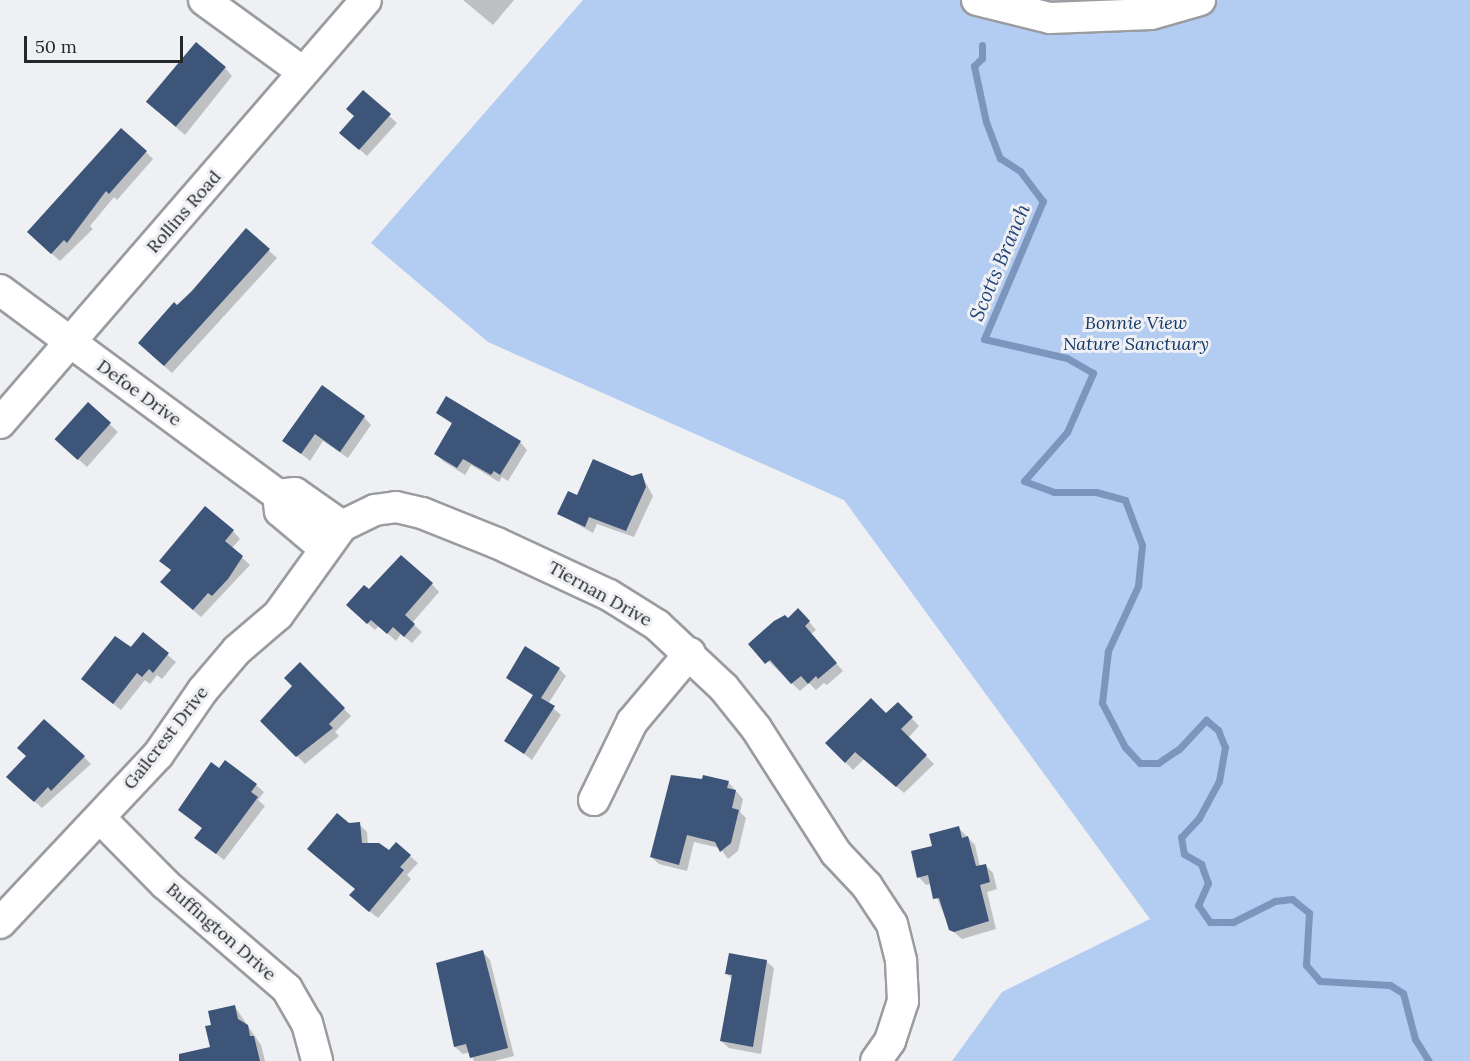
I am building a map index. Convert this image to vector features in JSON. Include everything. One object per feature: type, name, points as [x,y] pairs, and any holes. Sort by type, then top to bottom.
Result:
[{"type":"street","points":[[204,0],[303,72]]},
{"type":"street","name":"Rollins Road","points":[[0,423],[71,344],[366,0]]},
{"type":"street","points":[[977,0],[1050,18],[1151,14],[1200,0]]},
{"type":"street","name":"Defoe Drive","points":[[0,290],[278,495],[280,511],[333,537]]},
{"type":"street","name":"Tiernan Drive","points":[[333,537],[375,510],[396,507],[422,513],[559,569],[609,595],[657,626],[690,653],[756,728],[836,853],[867,886],[892,924],[902,961],[903,1001],[890,1041],[876,1061]]},
{"type":"street","name":"Gailcrest Drive","points":[[0,923],[50,866],[100,818],[158,755],[203,690],[237,650],[278,615],[333,537]]},
{"type":"street","points":[[594,800],[632,723],[690,653]]},
{"type":"street","name":"Buffington Drive","points":[[100,818],[165,884],[287,989],[307,1023],[317,1061]]},
{"type":"green space","name":"Bonnie View Nature Sanctuary","points":[[583,0],[1470,0],[1470,1061],[952,1061],[1002,992],[1150,919],[844,500],[488,342],[371,243]]},
{"type":"building","points":[[196,42],[226,67],[176,127],[146,102]]},
{"type":"building","points":[[363,90],[391,114],[359,150],[339,133],[354,116],[346,109]]},
{"type":"building","points":[[121,128],[147,151],[109,194],[106,191],[67,243],[64,240],[51,254],[27,232]]},
{"type":"building","points":[[246,228],[270,249],[164,366],[138,343],[174,302],[177,305],[192,291]]},
{"type":"building","points":[[322,385],[365,416],[340,452],[315,434],[301,454],[282,441]]},
{"type":"building","points":[[446,396],[521,441],[500,475],[494,471],[491,475],[463,459],[457,468],[434,454],[452,423],[436,413]]},
{"type":"building","points":[[88,402],[111,423],[78,460],[55,439]]},
{"type":"building","points":[[593,459],[632,476],[642,473],[646,487],[626,531],[589,517],[585,527],[557,514],[568,491],[577,495]]},
{"type":"building","points":[[205,506],[234,530],[225,541],[243,556],[228,579],[212,596],[208,593],[193,610],[160,582],[171,570],[159,561]]},
{"type":"building","points":[[401,555],[433,583],[405,615],[415,624],[404,637],[393,627],[387,634],[371,620],[367,624],[346,605],[364,585],[369,589]]},
{"type":"building","points":[[798,608],[810,621],[805,626],[837,663],[818,679],[816,676],[808,684],[801,676],[791,684],[770,660],[765,664],[748,644],[774,621],[785,615],[788,618]]},
{"type":"building","points":[[143,632],[169,653],[153,673],[149,669],[142,677],[137,673],[113,704],[81,679],[115,636],[131,647]]},
{"type":"building","points":[[525,646],[560,668],[541,698],[555,706],[524,754],[504,741],[533,695],[506,678]]},
{"type":"building","points":[[300,662],[345,708],[329,724],[333,728],[296,757],[260,721],[292,686],[284,678]]},
{"type":"building","points":[[871,698],[886,713],[898,702],[913,717],[901,729],[927,755],[896,787],[855,752],[845,763],[825,743]]},
{"type":"building","points":[[44,719],[85,756],[51,791],[48,787],[34,802],[6,777],[26,756],[17,748]]},
{"type":"building","points":[[225,760],[257,784],[251,792],[258,797],[216,854],[194,838],[202,828],[178,810],[211,762],[219,768]]},
{"type":"building","points":[[671,775],[702,779],[703,775],[729,781],[727,788],[736,790],[732,808],[739,810],[731,843],[720,852],[715,842],[687,835],[679,865],[650,857]]},
{"type":"building","points":[[337,813],[349,823],[360,822],[362,843],[379,843],[389,850],[396,842],[411,855],[400,867],[404,870],[369,912],[349,895],[355,889],[307,849]]},
{"type":"building","points":[[959,826],[962,838],[968,836],[976,866],[986,864],[990,882],[980,885],[989,921],[954,932],[949,930],[939,898],[933,899],[928,875],[917,878],[911,851],[932,846],[929,834]]},
{"type":"building","points":[[483,950],[508,1048],[470,1058],[466,1044],[454,1047],[436,963]]},
{"type":"building","points":[[729,953],[767,960],[753,1047],[720,1041],[732,975],[725,974]]},
{"type":"building","points":[[235,1005],[238,1019],[248,1025],[250,1036],[254,1036],[260,1061],[179,1061],[179,1054],[210,1047],[205,1026],[211,1025],[208,1011]]},
{"type":"waterway","name":"Scotts Branch","points":[[982,45],[982,58],[974,66],[986,122],[1000,158],[1020,171],[1043,201],[984,339],[1067,358],[1093,373],[1067,432],[1024,481],[1054,492],[1096,492],[1125,500],[1142,545],[1138,586],[1108,651],[1102,703],[1125,747],[1140,763],[1158,763],[1179,749],[1206,720],[1218,730],[1225,747],[1219,781],[1199,818],[1181,837],[1184,854],[1201,864],[1208,883],[1198,905],[1210,922],[1233,922],[1275,901],[1292,899],[1309,913],[1306,965],[1320,981],[1390,985],[1403,993],[1415,1039],[1429,1061]]}]
